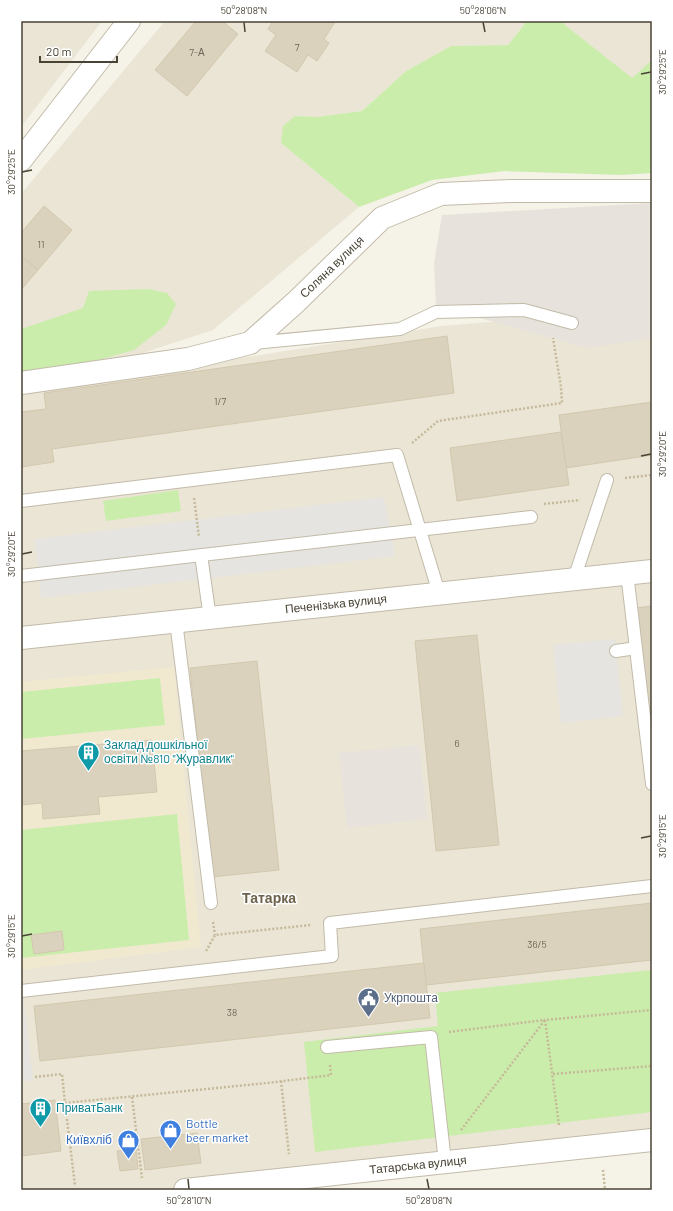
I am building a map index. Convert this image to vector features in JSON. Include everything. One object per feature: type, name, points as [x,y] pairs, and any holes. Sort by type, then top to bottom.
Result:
[{"type":"street","points":[[21,160],[129,21]]},
{"type":"street","name":"Соляна вулиця","points":[[21,383],[188,359],[250,343],[296,302],[382,218],[440,194],[512,191],[652,191]]},
{"type":"street","name":"Печенізька вулиця","points":[[21,638],[652,571]]},
{"type":"street","name":"Татарська вулиця","points":[[185,1190],[242,1187],[445,1162],[652,1140]]},
{"type":"lane","points":[[250,343],[400,329],[436,312],[524,310],[572,323]]},
{"type":"lane","points":[[21,501],[397,455],[439,593]]},
{"type":"lane","points":[[574,579],[607,480]]},
{"type":"lane","points":[[21,576],[531,517]]},
{"type":"lane","points":[[201,555],[210,618]]},
{"type":"lane","points":[[627,574],[652,784]]},
{"type":"lane","points":[[176,621],[211,903]]},
{"type":"lane","points":[[616,652],[636,648]]},
{"type":"lane","points":[[21,991],[332,956],[330,923],[652,886]]},
{"type":"lane","points":[[327,1047],[431,1038],[445,1162]]},
{"type":"path","points":[[397,455],[438,421],[562,403],[555,350]]},
{"type":"path","points":[[607,480],[652,475]]},
{"type":"path","points":[[194,972],[215,936],[330,923]]},
{"type":"path","points":[[444,1032],[546,1020],[652,1010]]},
{"type":"path","points":[[546,1020],[560,1129]]},
{"type":"path","points":[[457,1135],[546,1020]]},
{"type":"path","points":[[65,1103],[281,1082],[331,1075],[327,1047]]},
{"type":"path","points":[[553,1074],[652,1066]]},
{"type":"path","points":[[35,1077],[62,1074],[76,1186]]},
{"type":"path","points":[[281,1082],[289,1155]]},
{"type":"path","points":[[132,1096],[142,1178]]},
{"type":"path","points":[[602,1170],[605,1190]]},
{"type":"shaded area","points":[[21,21],[102,21],[21,127]]},
{"type":"shaded area","points":[[165,21],[527,21],[508,45],[451,46],[406,71],[362,111],[317,117],[295,116],[281,143],[359,207],[213,330],[112,363],[21,376],[21,194]]},
{"type":"shaded area","points":[[560,21],[652,21],[652,60],[632,79]]},
{"type":"shaded area","points":[[652,203],[652,338],[587,348],[436,306],[434,263],[442,215]]},
{"type":"shaded area","name":"Татарка","points":[[652,308],[652,1130],[257,1190],[21,1190],[21,393],[442,326]]},
{"type":"shaded area","points":[[384,497],[395,556],[41,598],[35,539]]},
{"type":"shaded area","points":[[615,639],[623,716],[561,723],[553,645]]},
{"type":"shaded area","points":[[174,667],[201,947],[21,970],[21,682]]},
{"type":"shaded area","points":[[419,745],[427,819],[347,828],[339,753]]},
{"type":"shaded area","points":[[21,992],[23,992],[33,1080],[21,1082]]},
{"type":"green space","points":[[527,21],[560,21],[632,78],[652,60],[652,173],[621,175],[504,171],[432,180],[359,207],[281,143],[283,126],[295,116],[317,117],[362,111],[406,71],[451,46],[508,45]]},
{"type":"green space","points":[[148,289],[167,293],[176,304],[166,325],[134,350],[77,366],[21,373],[21,329],[83,308],[89,291]]},
{"type":"green space","points":[[178,490],[181,511],[106,521],[103,501]]},
{"type":"green space","points":[[160,678],[165,725],[21,739],[21,692]]},
{"type":"green space","points":[[177,814],[189,940],[21,958],[21,830]]},
{"type":"green space","points":[[652,970],[652,1112],[315,1152],[304,1042],[438,1026],[435,993]]},
{"type":"building","points":[[196,21],[222,21],[238,34],[187,96],[155,70]]},
{"type":"building","points":[[273,21],[335,22],[324,39],[329,43],[317,61],[308,55],[297,72],[265,51],[276,35],[268,29]]},
{"type":"building","points":[[44,206],[72,230],[38,270],[21,256],[21,233]]},
{"type":"building","points":[[21,256],[38,270],[21,290]]},
{"type":"building","points":[[447,336],[454,393],[52,449],[54,462],[21,467],[21,412],[46,409],[44,393]]},
{"type":"building","points":[[652,402],[652,455],[566,468],[559,415]]},
{"type":"building","points":[[561,432],[569,485],[457,501],[450,448]]},
{"type":"building","points":[[652,606],[652,732],[635,608]]},
{"type":"building","points":[[477,635],[499,845],[436,851],[415,641]]},
{"type":"building","points":[[257,661],[279,870],[212,877],[190,668]]},
{"type":"building","name":"Заклад дошкільної освіти №810 \"Журавлик\"","points":[[152,740],[157,792],[98,797],[100,814],[43,819],[42,803],[21,805],[21,751]]},
{"type":"building","points":[[652,903],[652,960],[426,985],[420,929]]},
{"type":"building","points":[[62,931],[64,950],[34,954],[31,935]]},
{"type":"building","points":[[424,963],[430,1018],[40,1061],[34,1006]]},
{"type":"building","name":"ПриватБанк","points":[[55,1100],[61,1151],[21,1156],[21,1104]]},
{"type":"building","name":"Bottle beer market","points":[[197,1133],[201,1163],[145,1170],[141,1139]]},
{"type":"building","name":"Київхліб","points":[[136,1149],[138,1169],[120,1171],[117,1151]]},
{"type":"place","name":"Заклад дошкільної освіти №810 \"Журавлик\"","points":[[88,772]]},
{"type":"place","name":"Укрпошта","points":[[368,1018]]},
{"type":"place","name":"ПриватБанк","points":[[40,1128]]},
{"type":"place","name":"Bottle beer market","points":[[171,1150]]},
{"type":"place","name":"Київхліб","points":[[128,1160]]},
{"type":"district","name":"Татарка","points":[[269,898]]}]
